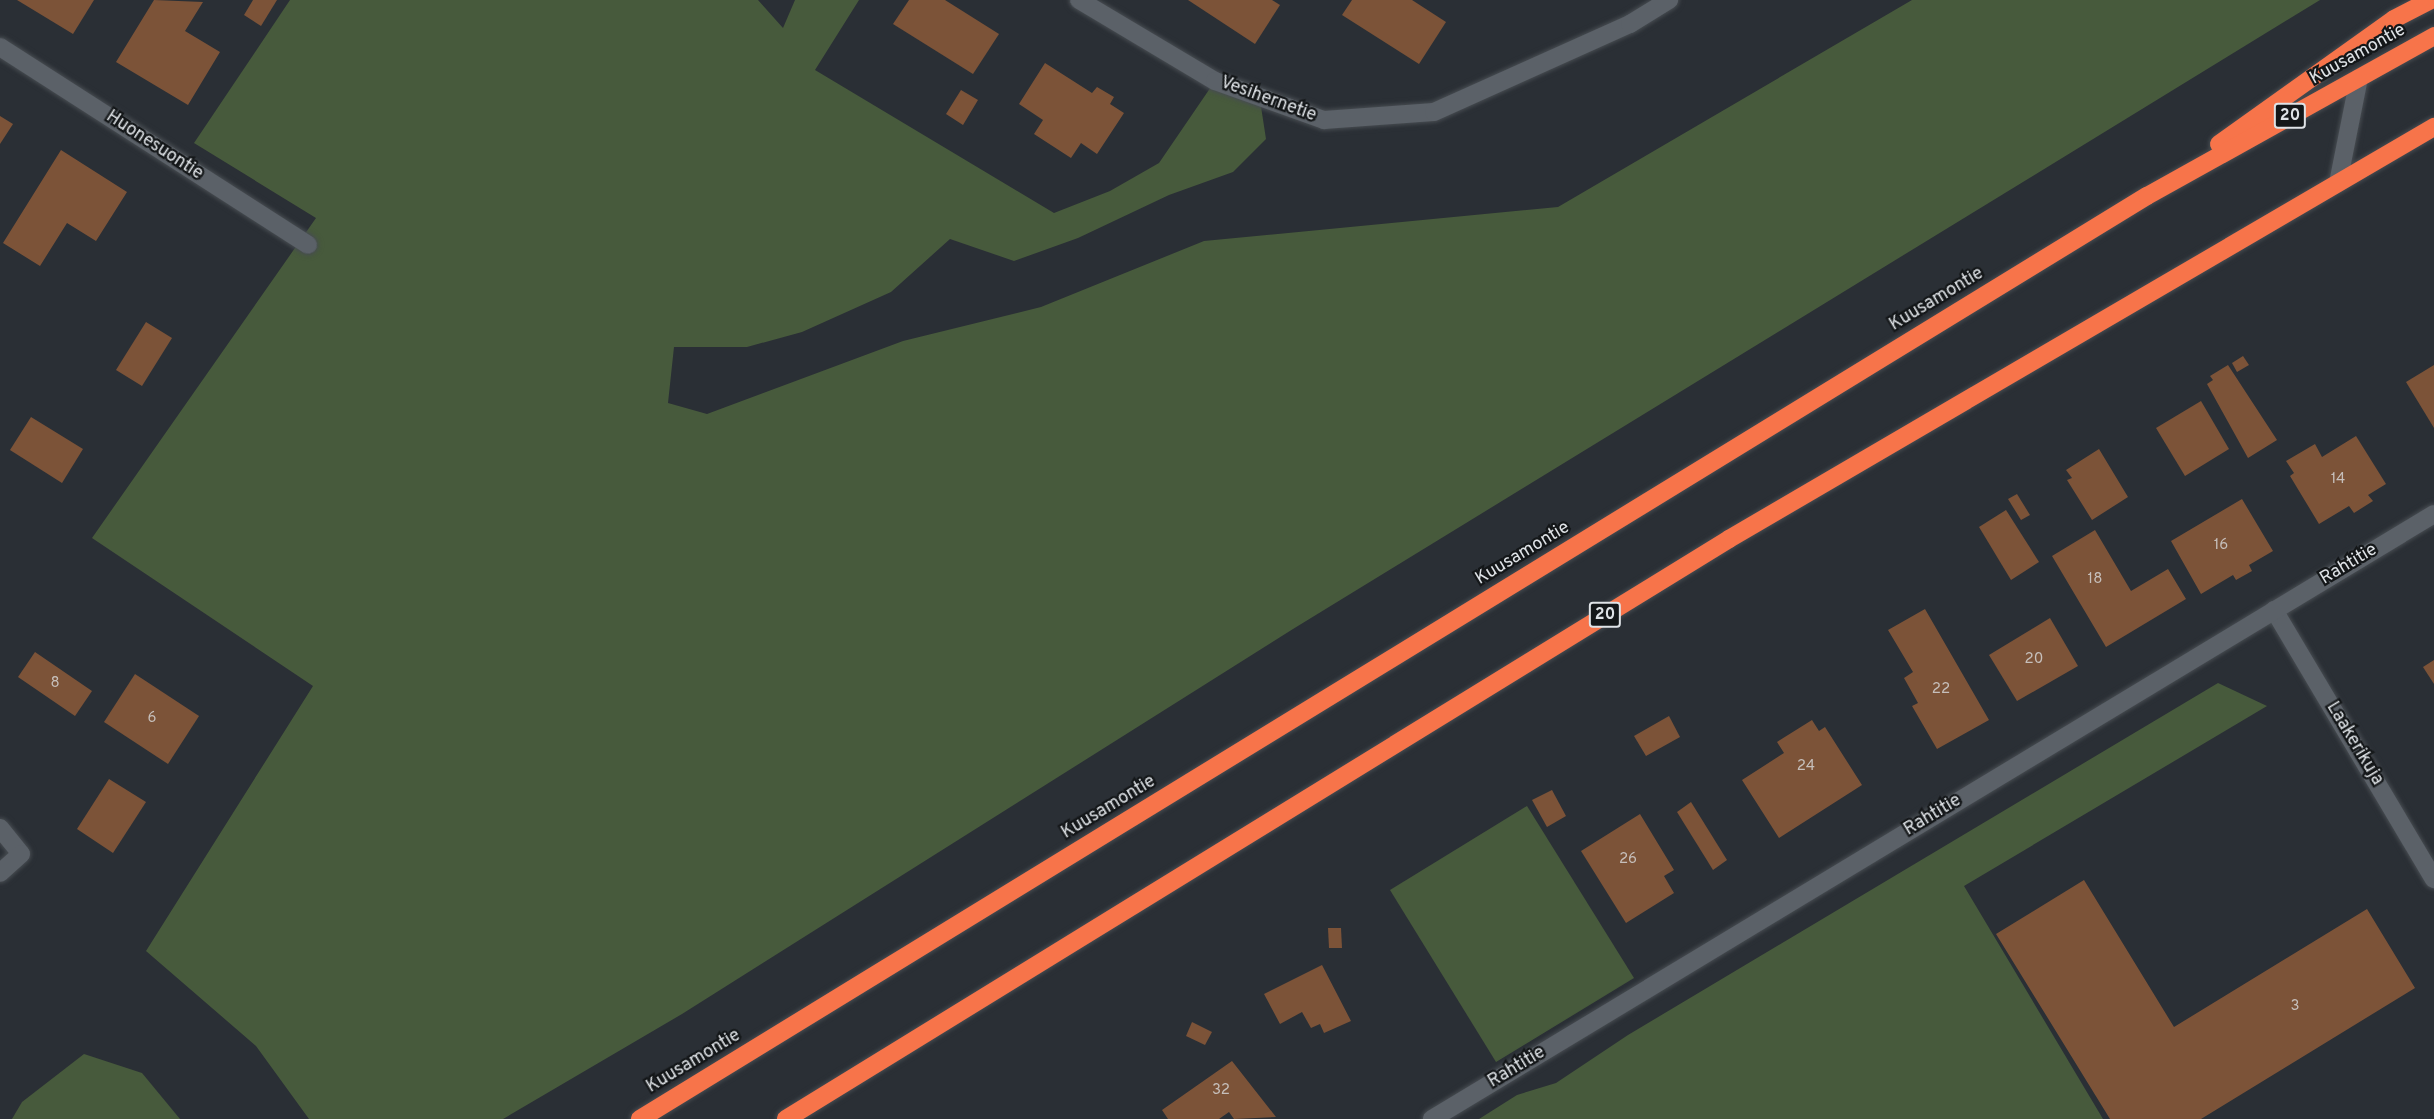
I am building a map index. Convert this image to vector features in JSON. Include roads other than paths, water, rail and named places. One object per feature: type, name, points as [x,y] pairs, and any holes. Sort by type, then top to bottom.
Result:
[{"type":"highway","points":[[2147,196],[2394,19],[2431,0]]},
{"type":"highway","name":"Kuusamontie","points":[[640,1119],[2147,196],[2434,36]]},
{"type":"highway","name":"20","points":[[786,1119],[1718,545],[2434,127]]},
{"type":"street","name":"Vesihernetie","points":[[1078,0],[1215,81],[1324,120],[1434,112],[1630,24],[1669,0]]},
{"type":"street","name":"Huonesuontie","points":[[0,47],[308,246]]},
{"type":"street","points":[[2338,183],[2359,78]]},
{"type":"street","name":"Rahtitie","points":[[1432,1119],[2434,514]]},
{"type":"street","name":"Laakerikuja","points":[[2274,610],[2434,879]]},
{"type":"street","points":[[0,828],[21,854],[0,873]]}]
